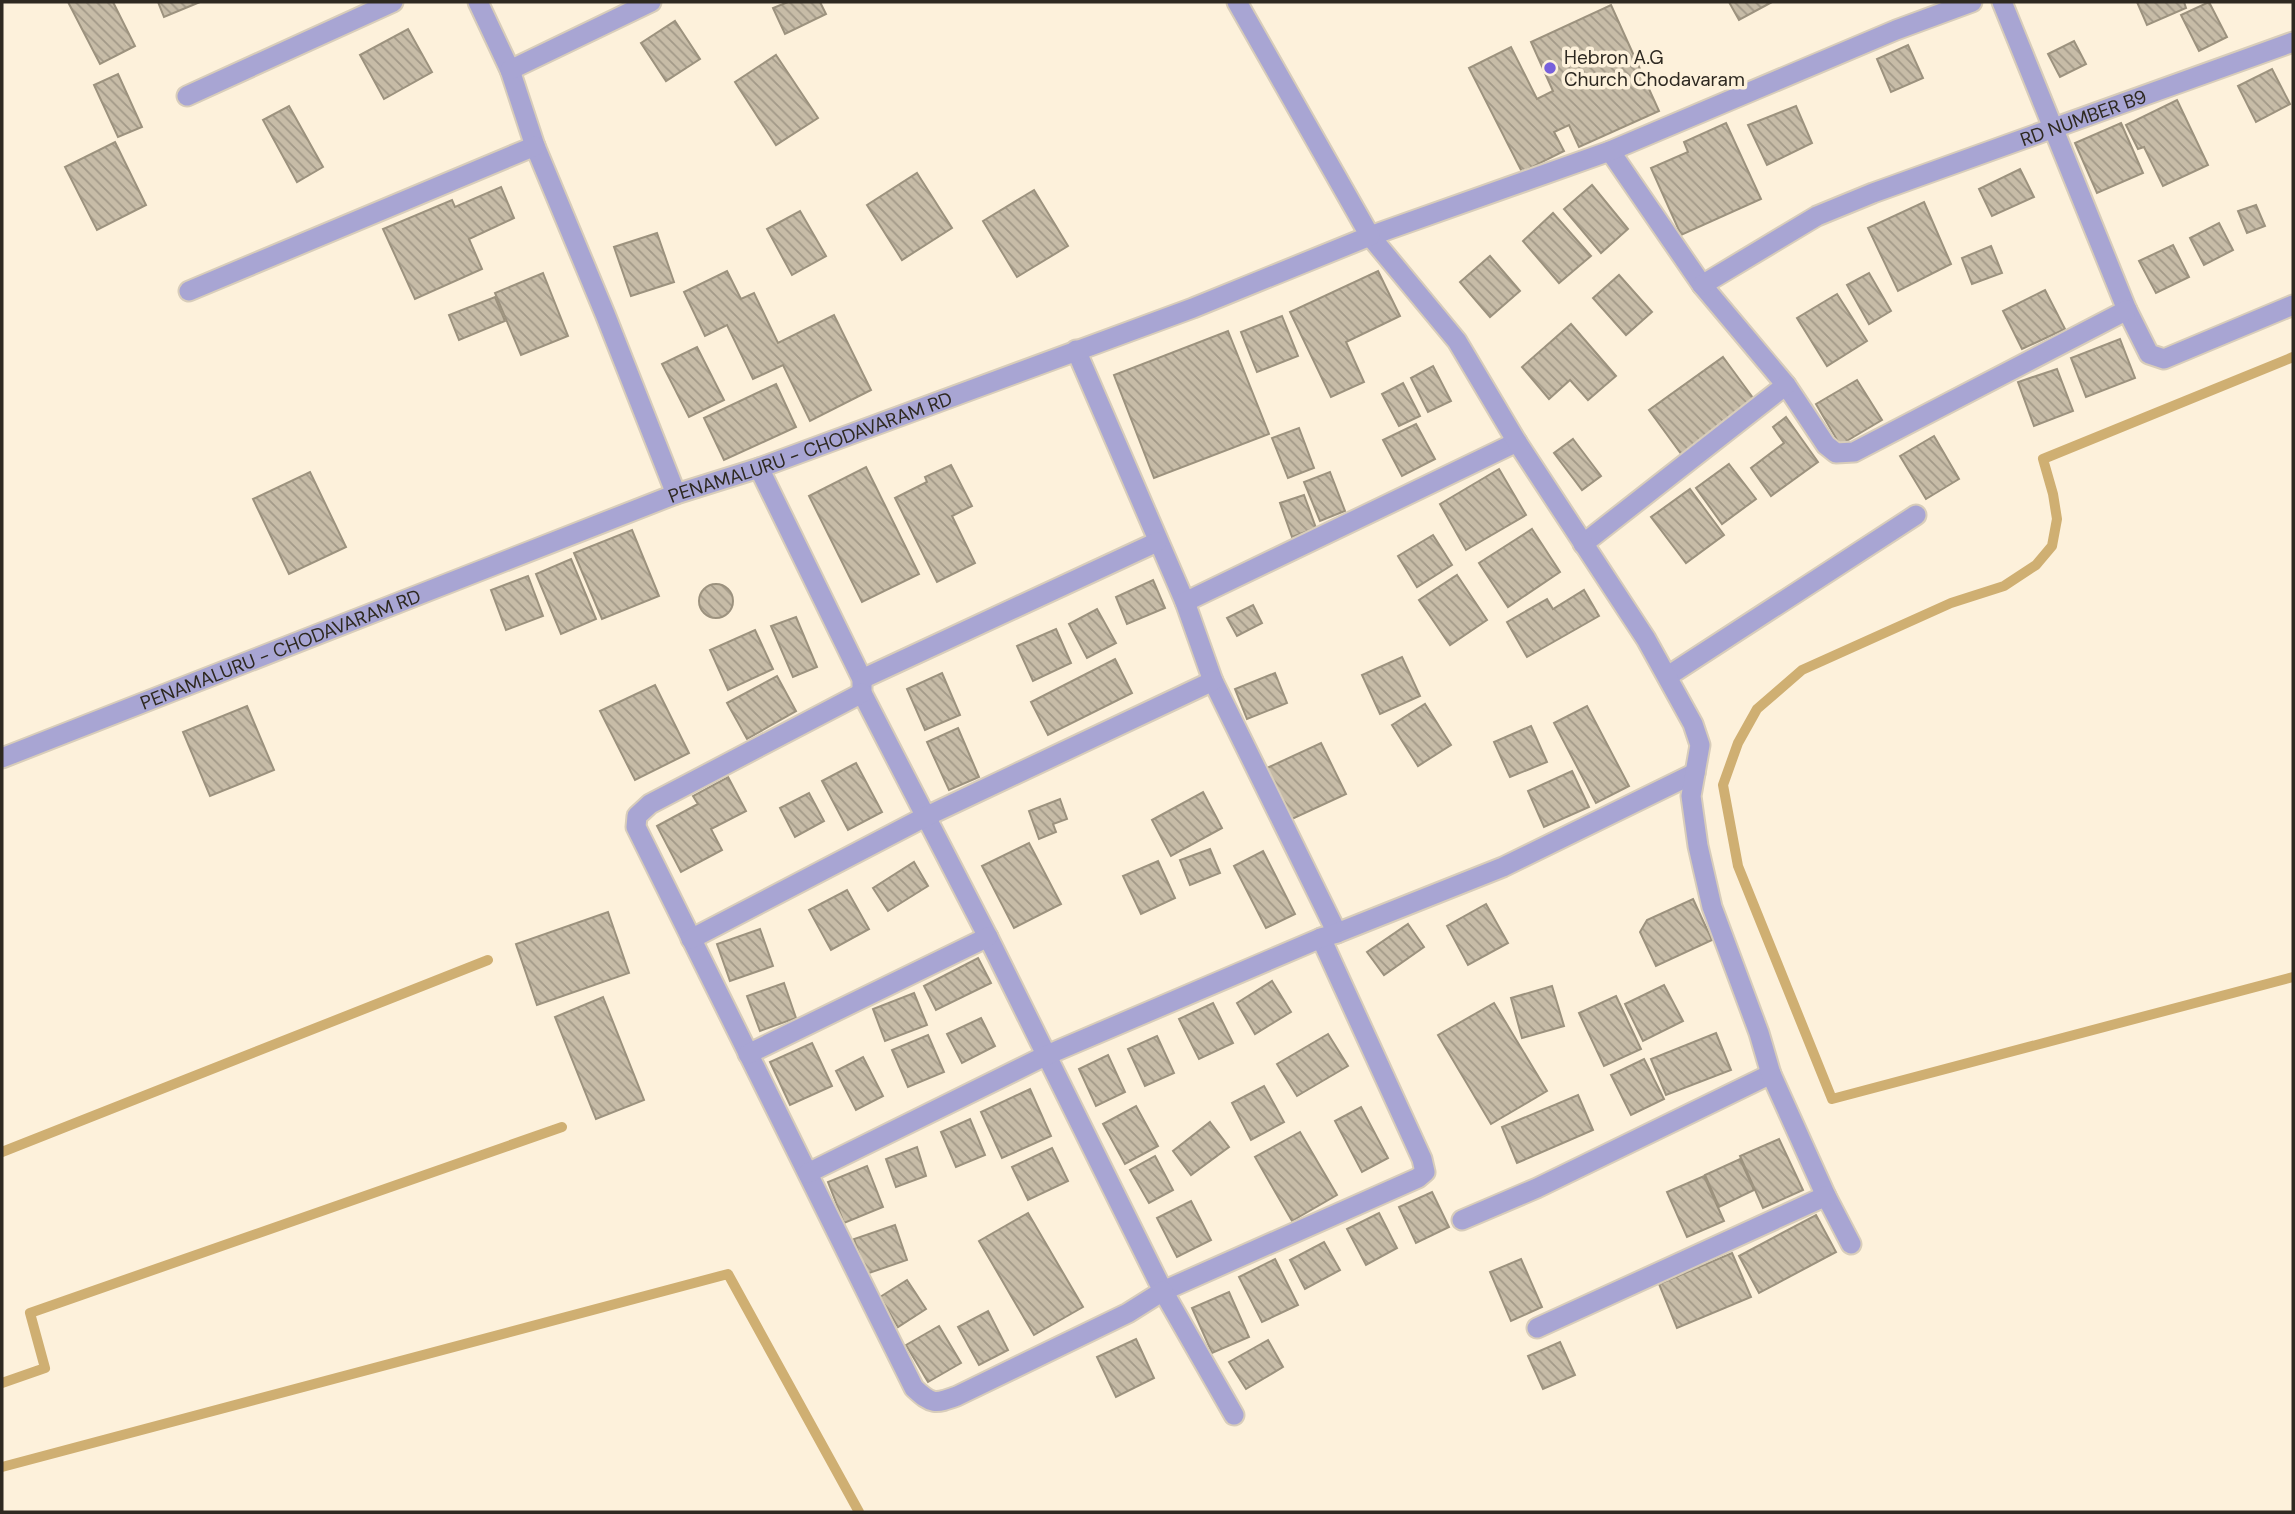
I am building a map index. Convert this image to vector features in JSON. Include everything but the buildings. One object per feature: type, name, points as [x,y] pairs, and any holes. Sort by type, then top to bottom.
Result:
[{"type":"street","points":[[187,96],[393,2]]},
{"type":"street","points":[[478,2],[510,71],[535,145],[676,494]]},
{"type":"street","points":[[510,71],[651,2]]},
{"type":"street","points":[[1237,2],[1370,236],[1457,341],[1517,442],[1668,676],[1693,724],[1700,746],[1691,796],[1698,846],[1712,907],[1759,1033],[1770,1074],[1851,1244]]},
{"type":"street","name":"PENAMALURU - CHODAVARAM RD","points":[[2,758],[676,494],[759,468],[1193,308],[1370,236],[1610,151],[1896,30],[1972,2]]},
{"type":"street","points":[[2002,2],[2127,310],[2149,355],[2164,359],[2293,305]]},
{"type":"street","name":"RD NUMBER B9","points":[[1702,285],[1817,216],[1873,193],[2293,42]]},
{"type":"street","points":[[189,290],[535,145]]},
{"type":"street","points":[[1610,151],[1702,285],[1786,385],[1826,445],[1836,453],[1854,452],[2127,310]]},
{"type":"street","points":[[1076,350],[1185,602],[1213,681],[1329,936],[1422,1159],[1425,1172],[1418,1178],[1163,1291],[1128,1313],[938,1403],[927,1400],[915,1388],[636,827],[636,816],[650,804],[862,686],[1157,542]]},
{"type":"street","points":[[1583,544],[1786,385]]},
{"type":"street","points":[[1185,602],[1517,442]]},
{"type":"street","points":[[759,468],[925,817],[988,937],[1163,1291],[1234,1415]]},
{"type":"street","points":[[1668,676],[1916,515]]},
{"type":"street","points":[[691,939],[925,817],[1213,681]]},
{"type":"street","points":[[808,1173],[1047,1055],[1329,936],[1503,867],[1695,773]]},
{"type":"street","points":[[748,1054],[988,937]]},
{"type":"street","points":[[1462,1220],[1537,1188],[1770,1074]]},
{"type":"street","points":[[1537,1328],[1826,1196]]},
{"type":"waterway","points":[[2293,357],[2043,459],[2057,519],[2052,546],[2036,565],[2004,586],[1951,603],[1802,670],[1757,709],[1738,743],[1723,785],[1738,866],[1832,1099],[2293,977]]},
{"type":"waterway","points":[[2,1152],[488,960]]},
{"type":"waterway","points":[[2,1383],[45,1368],[30,1313],[562,1127]]},
{"type":"waterway","points":[[2,1467],[728,1274],[859,1512]]},
{"type":"place","name":"Hebron A.G Church Chodavaram","points":[[1550,68]]}]
